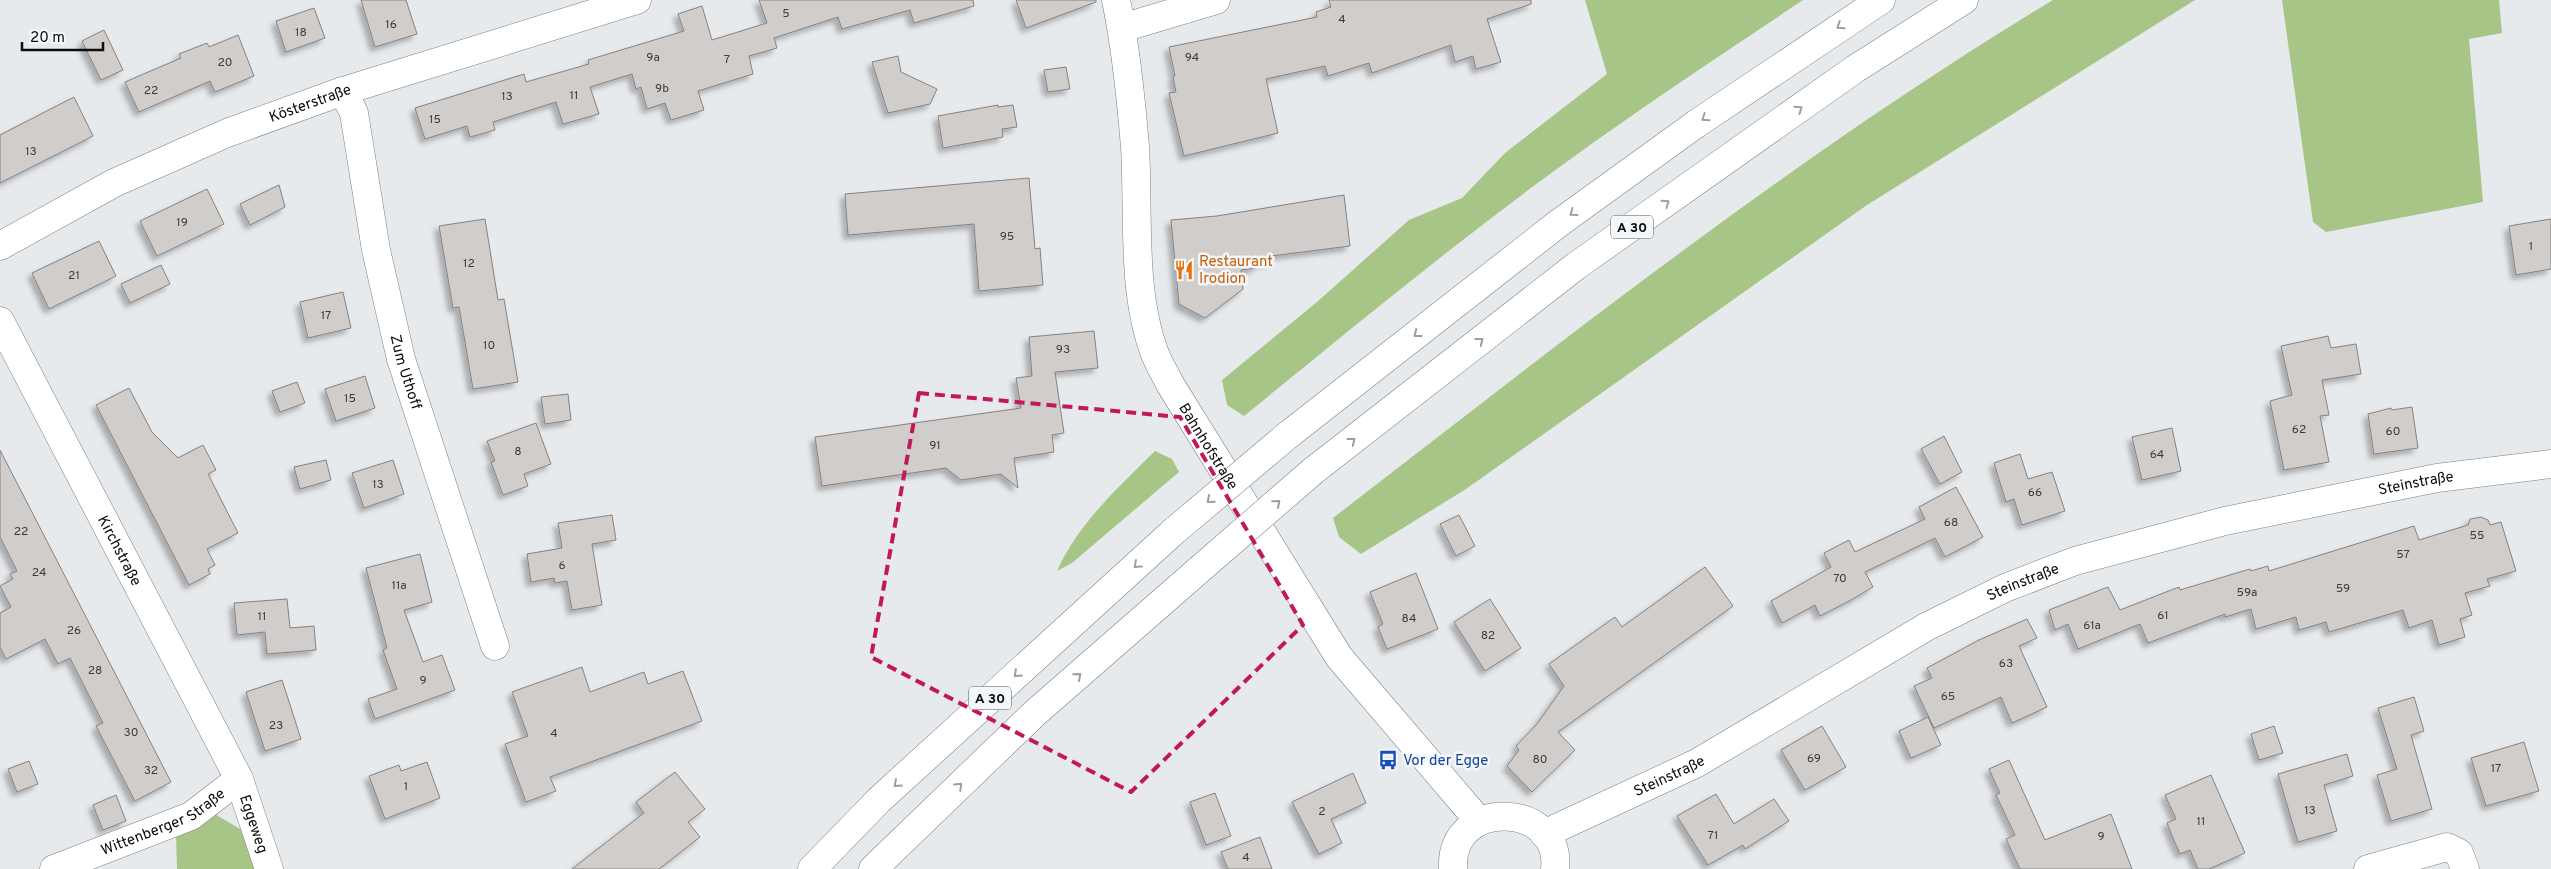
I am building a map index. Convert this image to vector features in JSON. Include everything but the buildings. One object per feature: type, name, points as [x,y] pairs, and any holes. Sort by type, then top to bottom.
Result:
[{"type":"main road","name":"Kösterstraße","points":[[0,246],[114,183],[227,133],[343,91],[637,0]]},
{"type":"main road","name":"Bahnhofstraße","points":[[1116,0],[1122,28],[1134,146],[1139,263],[1145,315],[1155,353],[1170,384],[1339,657],[1479,821]]},
{"type":"main road","points":[[1122,28],[1216,0]]},
{"type":"main road","name":"A 30","points":[[812,869],[879,800],[1173,532],[1288,435],[1560,223],[1696,124],[1881,0]]},
{"type":"main road","name":"A 30","points":[[874,869],[1036,713],[1313,471],[1576,266],[1855,69],[1964,0]]},
{"type":"main road","name":"Zum Uthoff","points":[[343,91],[354,113],[376,250],[401,359],[495,646]]},
{"type":"main road","name":"Kirchstraße","points":[[0,321],[239,779]]},
{"type":"main road","name":"Steinstraße","points":[[1544,834],[1697,763],[1926,627],[2005,588],[2075,561],[2234,519],[2437,478],[2551,464]]},
{"type":"main road","name":"Wittenberger Straße","points":[[54,869],[191,816],[239,779]]},
{"type":"main road","name":"Eggeweg","points":[[239,779],[269,869]]},
{"type":"main road","points":[[1453,869],[1457,845],[1466,832],[1479,821],[1492,816],[1507,815],[1534,824],[1544,834],[1552,848],[1555,869]]},
{"type":"main road","points":[[2368,869],[2447,847],[2459,853],[2465,869]]},
{"type":"highlighted area","points":[[919,393],[1180,417],[1303,625],[1131,792],[871,657]]},
{"type":"green space","points":[[1585,0],[1803,0],[1637,112],[1501,210],[1244,416],[1227,405],[1222,380],[1317,302],[1409,220],[1462,198],[1505,153],[1607,74]]},
{"type":"green space","points":[[2053,0],[2195,0],[1867,205],[1466,489],[1361,554],[1339,537],[1333,518],[1686,248],[1867,120]]},
{"type":"green space","points":[[2282,0],[2499,0],[2502,33],[2469,39],[2483,202],[2326,232],[2313,222]]},
{"type":"green space","points":[[1155,451],[1172,459],[1179,472],[1072,563],[1057,571],[1066,553],[1088,521]]},
{"type":"green space","points":[[213,813],[247,833],[259,869],[177,869],[176,835]]},
{"type":"place","name":"Restaurant Irodion","points":[[1184,270]]},
{"type":"place","name":"Vor der Egge","points":[[1388,760]]}]
